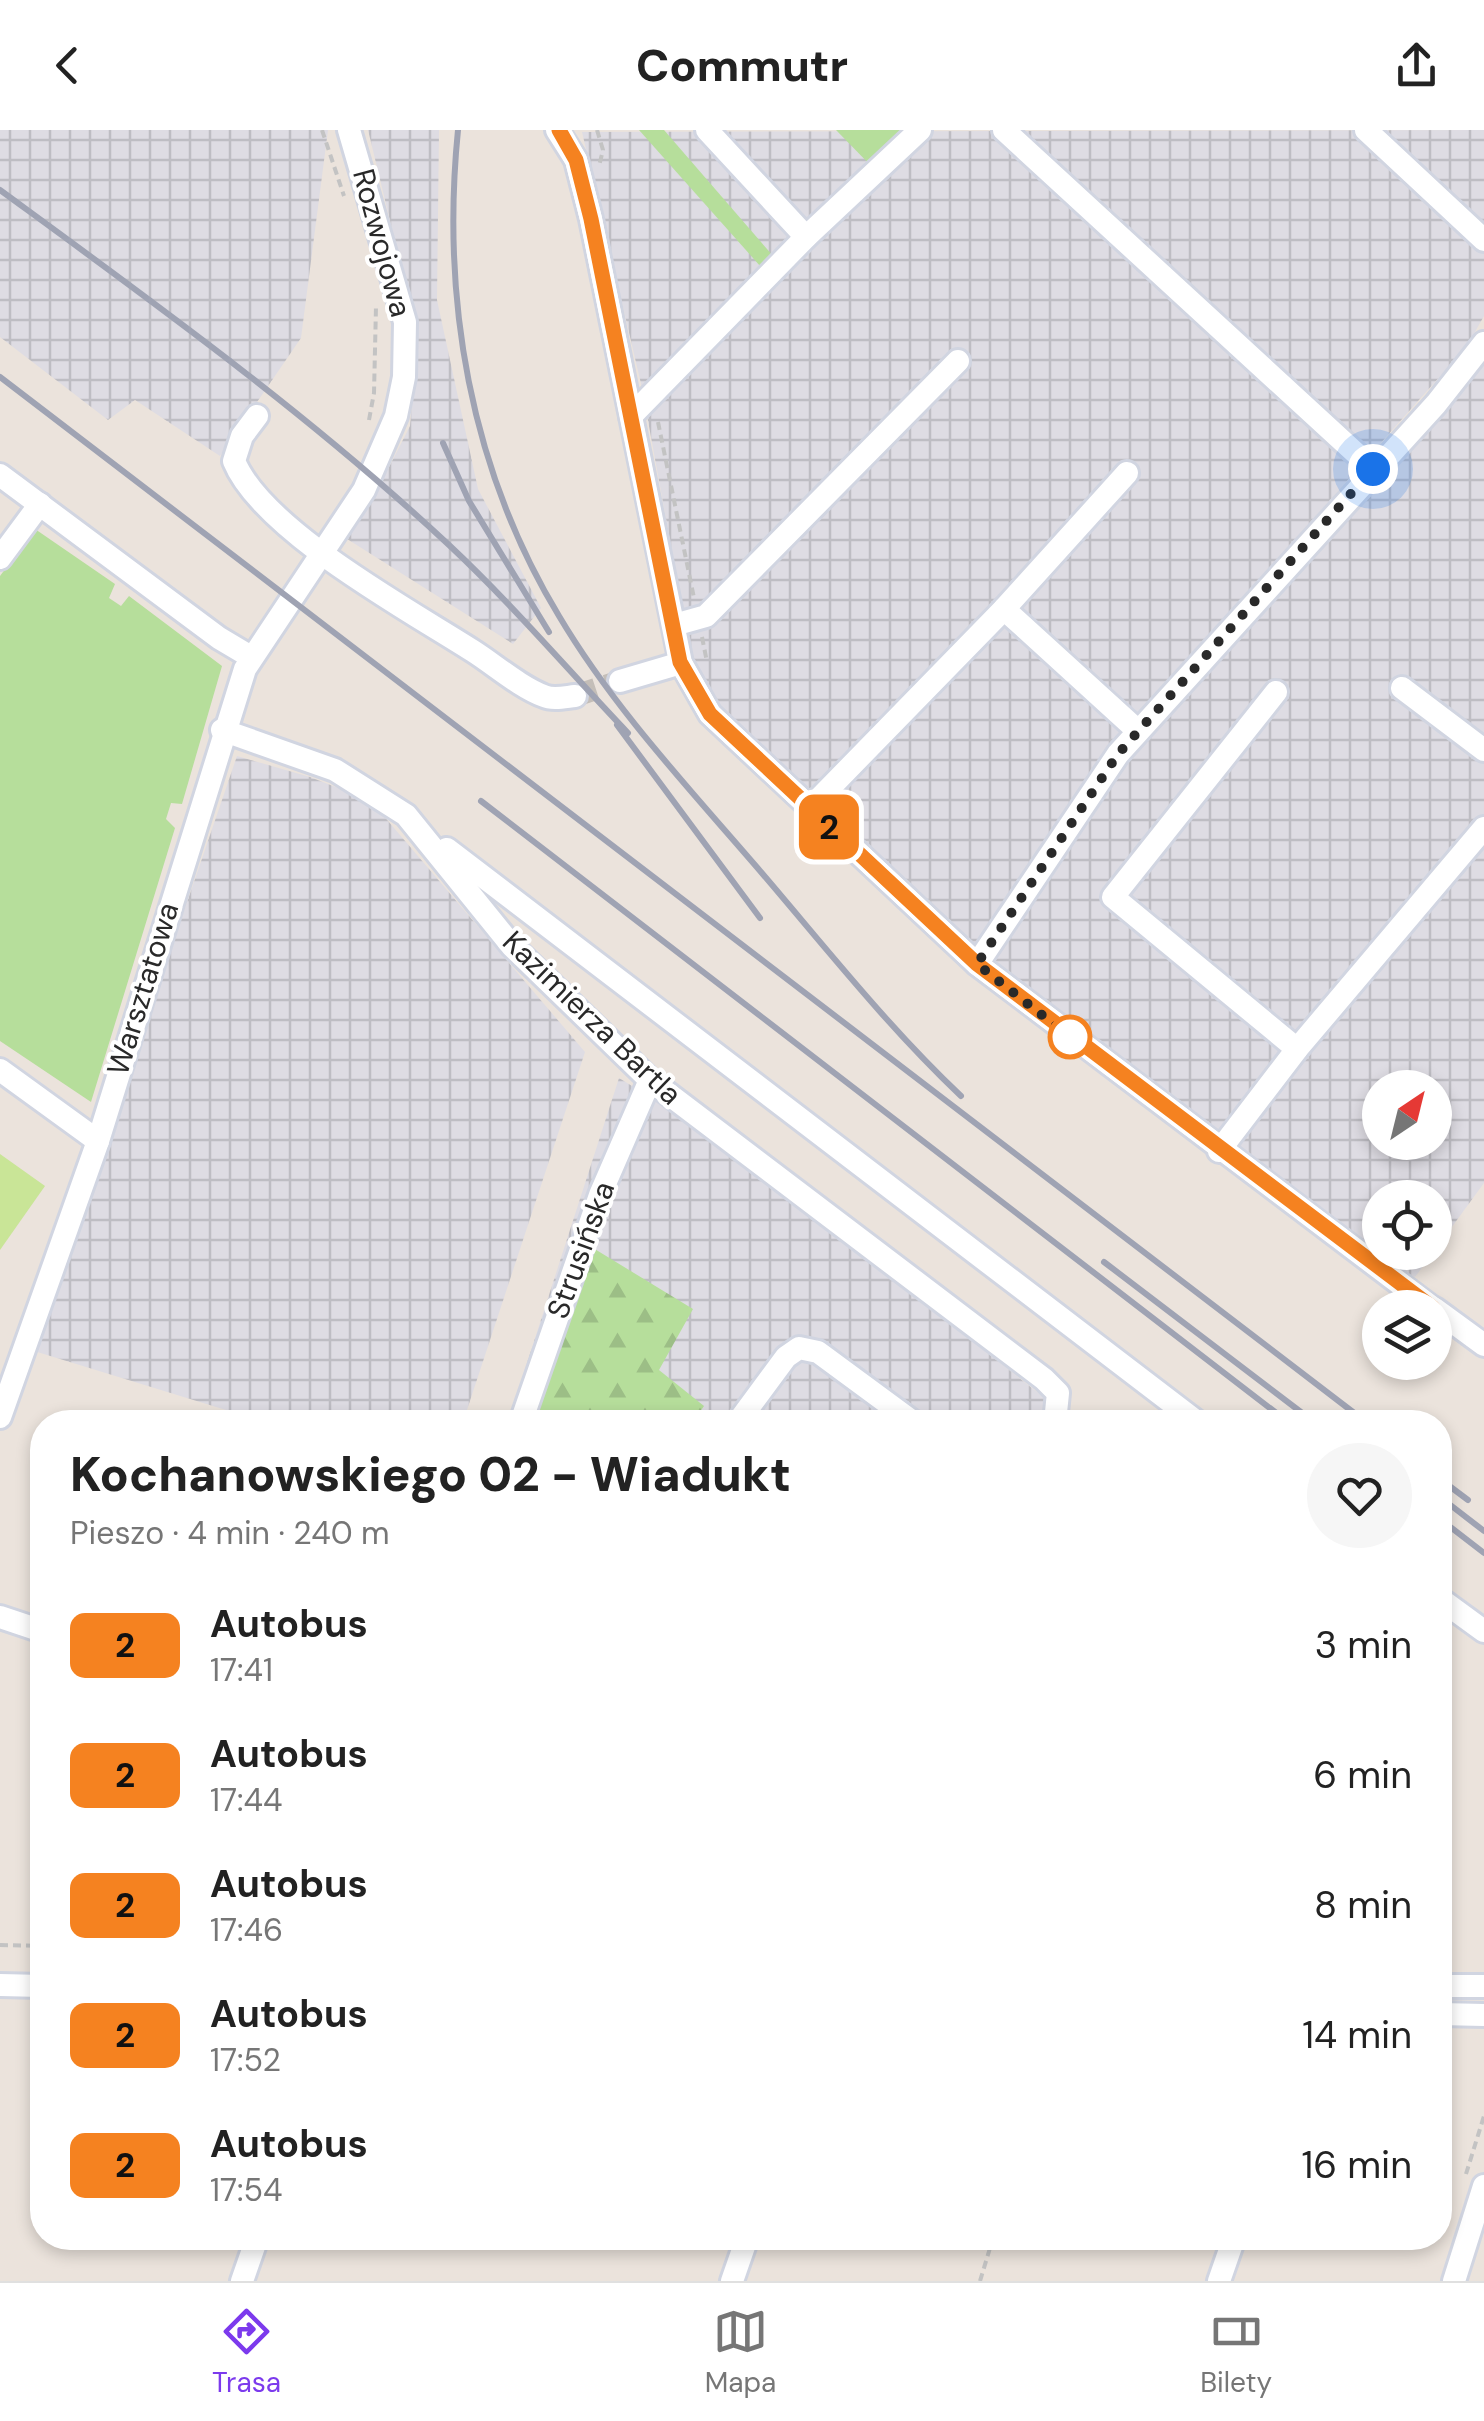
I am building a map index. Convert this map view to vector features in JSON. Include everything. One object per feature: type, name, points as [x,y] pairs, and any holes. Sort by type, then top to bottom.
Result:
[{"type":"street","name":"Rozwojowa","points":[[306,573],[364,490],[382,451],[396,416],[406,347],[392,272],[350,130]]},
{"type":"street","points":[[558,130],[572,150],[584,190],[680,662],[710,714],[977,964],[1219,1151],[1409,1290]]},
{"type":"street","points":[[708,130],[806,238]]},
{"type":"street","points":[[632,416],[806,238],[920,130]]},
{"type":"street","points":[[1004,130],[1373,469]]},
{"type":"street","points":[[1366,130],[1484,240]]},
{"type":"street","points":[[977,964],[1118,754],[1436,404],[1484,344]]},
{"type":"street","points":[[674,625],[706,616],[958,361]]},
{"type":"street","points":[[257,416],[237,446],[234,461],[255,496],[322,551],[547,698],[574,696]]},
{"type":"street","points":[[809,809],[1004,610],[1127,473]]},
{"type":"street","points":[[0,475],[219,638],[252,657]]},
{"type":"street","points":[[0,558],[40,504]]},
{"type":"street","name":"Warsztatowa","points":[[0,1417],[98,1141],[222,730],[252,657],[306,573]]},
{"type":"street","points":[[1004,610],[1138,731]]},
{"type":"street","points":[[620,681],[680,662]]},
{"type":"street","points":[[1402,688],[1484,750]]},
{"type":"street","points":[[1276,692],[1113,897],[1297,1050]]},
{"type":"street","name":"Kazimierza Bartla","points":[[222,730],[336,770],[406,815],[512,946],[650,1080],[1058,1393],[1056,1410]]},
{"type":"street","points":[[406,815],[1182,1410]]},
{"type":"street","points":[[1219,1151],[1297,1050],[1484,828]]},
{"type":"street","points":[[0,1070],[98,1141]]},
{"type":"street","name":"Strusińska","points":[[525,1410],[600,1195],[650,1080]]},
{"type":"street","points":[[1452,1322],[1484,1346]]},
{"type":"street","points":[[747,1410],[786,1357],[799,1348],[818,1352],[897,1410]]},
{"type":"street","points":[[1452,1608],[1484,1631]]},
{"type":"street","points":[[0,1616],[30,1626]]},
{"type":"street","points":[[0,1985],[30,1986]]},
{"type":"street","points":[[1452,1986],[1484,1986]]},
{"type":"street","points":[[1452,2014],[1484,2015]]},
{"type":"street","points":[[1454,2281],[1484,2186]]},
{"type":"street","points":[[242,2281],[254,2250]]},
{"type":"street","points":[[732,2281],[743,2250]]},
{"type":"street","points":[[1219,2281],[1230,2250]]},
{"type":"path","points":[[322,130],[345,198]]},
{"type":"path","points":[[597,130],[603,150],[598,171]]},
{"type":"path","points":[[374,393],[379,320],[375,302]]},
{"type":"path","points":[[652,396],[708,671]]},
{"type":"path","points":[[0,1946],[30,1946]]},
{"type":"path","points":[[980,2281],[989,2250]]},
{"type":"shaded area","points":[[0,130],[328,130],[301,338],[220,456],[135,400],[108,420],[0,337]]},
{"type":"shaded area","points":[[368,130],[439,130],[437,300],[478,489],[541,608],[513,644],[344,537],[385,475],[410,426],[418,336]]},
{"type":"shaded area","points":[[1484,130],[1484,316],[1467,346],[1146,707],[977,952],[719,708],[691,655],[642,388],[582,132]]},
{"type":"shaded area","points":[[1484,356],[1484,1183],[1452,1227],[1452,1180],[1362,1180],[1362,1243],[987,960],[1127,756]]},
{"type":"shaded area","points":[[237,756],[310,777],[371,801],[585,1052],[467,1410],[226,1410],[34,1351]]},
{"type":"shaded area","points":[[619,1078],[713,1136],[1047,1400],[1045,1410],[512,1410]]},
{"type":"shaded area","points":[[1402,1270],[1420,1270],[1415,1277]]},
{"type":"green space","points":[[639,130],[664,130],[774,257],[769,276]]},
{"type":"green space","points":[[836,130],[920,130],[877,172]]},
{"type":"green space","points":[[35,529],[115,584],[109,598],[121,606],[129,596],[222,666],[182,804],[171,803],[166,819],[175,828],[91,1102],[0,1041],[0,576]]},
{"type":"green space","points":[[0,1154],[45,1186],[0,1250]]},
{"type":"green space","points":[[575,1237],[693,1309],[659,1370],[704,1406],[701,1410],[534,1410]]},
{"type":"tunnel","points":[[575,696],[620,681]]},
{"type":"railway","points":[[458,130],[454,257],[469,381],[483,442],[528,560],[580,650],[652,745],[881,1012],[961,1096]]},
{"type":"railway","points":[[0,190],[230,361],[342,450],[495,590],[628,733]]},
{"type":"railway","points":[[0,377],[1350,1410]]},
{"type":"railway","points":[[443,443],[469,501],[549,632]]},
{"type":"railway","points":[[617,725],[760,918]]},
{"type":"railway","points":[[481,801],[1272,1410]]},
{"type":"railway","points":[[1104,1262],[1298,1410]]},
{"type":"railway","points":[[1452,1488],[1468,1500]]},
{"type":"railway","points":[[1452,1506],[1484,1531]]},
{"type":"railway","points":[[1452,1528],[1484,1553]]},
{"type":"bus line","name":"2","points":[[559,130],[576,160],[591,219],[680,662],[710,714],[977,964],[1125,1080],[1409,1290]]},
{"type":"route","points":[[1070,1037],[977,964],[1118,754],[1373,469]]}]
